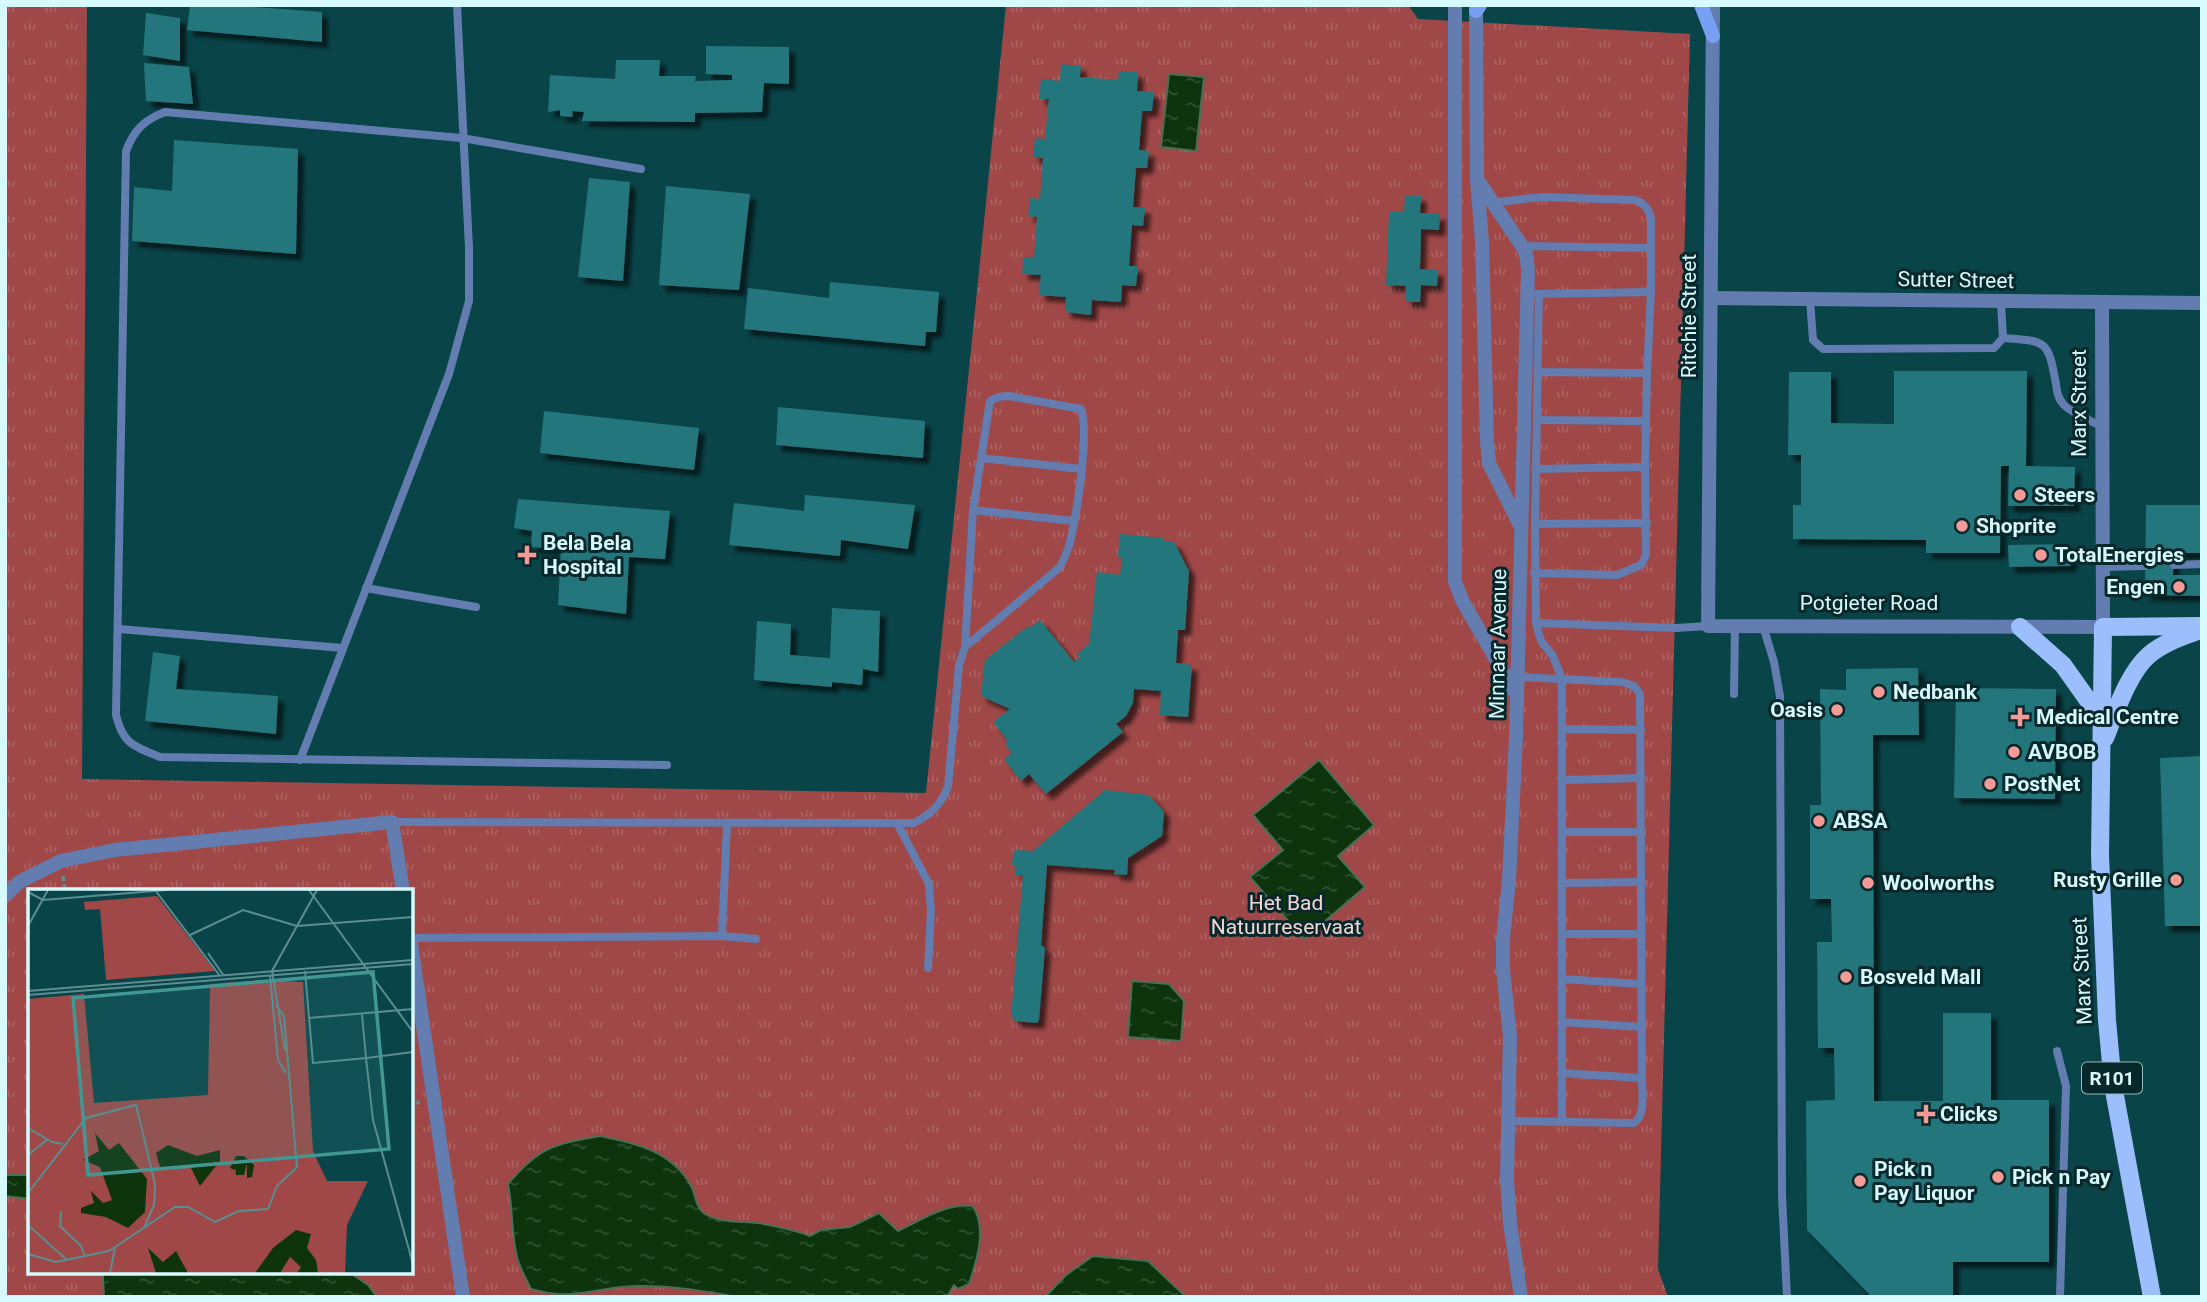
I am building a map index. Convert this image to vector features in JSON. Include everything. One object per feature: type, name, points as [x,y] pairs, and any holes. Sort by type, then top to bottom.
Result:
[{"type":"main road","points":[[1701,5],[1713,36]]},
{"type":"main road","points":[[2020,627],[2063,665],[2102,720]]},
{"type":"main road","name":"Potgieter Road","points":[[2103,627],[2202,628]]},
{"type":"main road","name":"Marx Street","points":[[2103,627],[2100,855],[2107,1020],[2111,1072],[2152,1297]]},
{"type":"main road","points":[[2101,746],[2129,683],[2148,656],[2174,639],[2202,628]]},
{"type":"street","points":[[1455,5],[1455,582],[1463,602],[1517,695]]},
{"type":"street","name":"Ritchie Street","points":[[1708,626],[1713,5]]},
{"type":"street","points":[[1477,7],[1477,179],[1482,242],[1489,463],[1528,525]]},
{"type":"street","name":"Minnaar Avenue","points":[[1477,179],[1526,253],[1533,294],[1528,525],[1517,677],[1509,880],[1503,939],[1503,969],[1510,1037],[1507,1179],[1510,1223],[1521,1297]]},
{"type":"street","name":"Sutter Street","points":[[1711,299],[2202,303]]},
{"type":"street","name":"Marx Street","points":[[2102,303],[2103,627]]},
{"type":"street","name":"Potgieter Road","points":[[1708,626],[2103,627]]},
{"type":"street","points":[[5,896],[19,882],[61,860],[115,850],[392,822],[403,889]]},
{"type":"street","points":[[413,958],[463,1297]]},
{"type":"lane","points":[[300,760],[449,374],[469,301],[469,248],[457,5]]},
{"type":"lane","points":[[641,169],[462,138],[165,113],[149,118],[131,137],[126,151],[116,715],[121,734],[136,747],[160,757],[667,765]]},
{"type":"lane","points":[[1492,202],[1541,197],[1635,200],[1643,203],[1651,218],[1645,467],[1646,555],[1641,565],[1617,575],[1534,573]]},
{"type":"lane","points":[[1522,246],[1650,248]]},
{"type":"lane","points":[[1562,1122],[1562,678],[1553,656],[1541,641],[1536,623],[1528,525],[1535,469],[1537,420],[1538,372],[1533,294],[1651,292]]},
{"type":"lane","points":[[1810,300],[1813,340],[1823,349],[1994,348],[2003,338],[2001,302]]},
{"type":"lane","points":[[2003,338],[2031,340],[2046,348],[2051,355],[2062,404],[2102,427]]},
{"type":"lane","points":[[1538,372],[1647,373]]},
{"type":"lane","points":[[392,822],[914,823],[933,813],[948,787],[959,665],[965,647],[973,510],[990,401],[1009,396],[1081,409],[1085,420],[1080,469],[1068,548],[1060,566],[965,647]]},
{"type":"lane","points":[[1537,420],[1646,421]]},
{"type":"lane","points":[[981,458],[1080,469]]},
{"type":"lane","points":[[1535,469],[1645,467]]},
{"type":"lane","points":[[973,510],[1073,521]]},
{"type":"lane","points":[[1528,525],[1647,523]]},
{"type":"lane","points":[[2174,565],[2202,565]]},
{"type":"lane","points":[[2102,568],[2145,566]]},
{"type":"lane","points":[[366,588],[476,607]]},
{"type":"lane","name":"Potgieter Road","points":[[1536,623],[1675,628],[1708,626]]},
{"type":"lane","points":[[1763,625],[1780,696],[1782,1196],[1787,1297]]},
{"type":"lane","points":[[1734,694],[1735,626]]},
{"type":"lane","points":[[119,629],[343,648]]},
{"type":"lane","points":[[1509,1121],[1634,1122],[1641,1114],[1642,1078],[1640,694],[1634,686],[1622,682],[1517,677]]},
{"type":"lane","points":[[1562,729],[1641,730]]},
{"type":"lane","points":[[1562,780],[1642,778]]},
{"type":"lane","points":[[722,936],[727,822]]},
{"type":"lane","points":[[897,823],[929,884],[931,910],[928,968]]},
{"type":"lane","points":[[1562,832],[1642,832]]},
{"type":"lane","points":[[1562,883],[1642,882]]},
{"type":"lane","points":[[1562,934],[1642,934]]},
{"type":"lane","points":[[413,938],[722,936],[756,939]]},
{"type":"lane","points":[[1562,979],[1641,984]]},
{"type":"lane","points":[[1562,1022],[1642,1027]]},
{"type":"lane","points":[[2057,1051],[2066,1086],[2060,1297]]},
{"type":"lane","points":[[1561,1073],[1642,1078]]},
{"type":"green space","name":"Het Bad Natuurreservaat","points":[[5,5],[87,5],[82,779],[926,793],[1006,5],[1408,5],[1418,19],[1690,34],[1658,1269],[1668,1297],[5,1297]]},
{"type":"water","points":[[1169,74],[1204,77],[1196,151],[1161,147]]},
{"type":"water","points":[[1319,760],[1374,825],[1338,856],[1365,887],[1304,939],[1250,877],[1283,850],[1253,815]]},
{"type":"water","points":[[1132,981],[1169,984],[1184,1001],[1181,1041],[1128,1037]]},
{"type":"water","points":[[600,1136],[640,1146],[664,1157],[683,1174],[702,1211],[711,1217],[724,1220],[771,1225],[810,1236],[821,1230],[850,1227],[879,1213],[898,1231],[944,1209],[973,1206],[980,1234],[969,1284],[958,1289],[954,1285],[947,1297],[738,1297],[649,1286],[572,1294],[546,1293],[531,1289],[517,1257],[508,1184],[529,1162],[548,1149]]},
{"type":"water","points":[[5,1175],[28,1175],[28,1199],[5,1196]]},
{"type":"water","points":[[1093,1256],[1148,1261],[1186,1297],[1045,1297],[1066,1275]]},
{"type":"water","points":[[101,1274],[352,1274],[368,1285],[377,1297],[104,1297]]},
{"type":"building","points":[[190,5],[322,12],[322,42],[187,30]]},
{"type":"building","points":[[146,13],[180,18],[180,61],[143,55]]},
{"type":"building","points":[[706,46],[789,47],[789,84],[764,83],[762,112],[695,113],[695,122],[582,121],[584,112],[572,111],[573,117],[560,116],[560,110],[548,112],[550,75],[615,79],[616,60],[660,60],[659,76],[696,76],[695,81],[732,80],[732,75],[706,74]]},
{"type":"building","points":[[144,63],[189,67],[193,104],[146,101]]},
{"type":"building","points":[[1061,64],[1081,66],[1080,77],[1118,80],[1119,71],[1138,72],[1137,91],[1154,92],[1152,111],[1142,111],[1139,150],[1149,151],[1147,168],[1136,168],[1133,207],[1145,208],[1143,226],[1132,225],[1129,266],[1138,266],[1136,286],[1122,285],[1121,302],[1092,300],[1091,315],[1065,312],[1066,297],[1039,295],[1041,275],[1022,274],[1024,257],[1034,257],[1037,217],[1028,216],[1030,198],[1040,199],[1043,158],[1033,158],[1035,138],[1045,139],[1049,99],[1039,99],[1041,79],[1060,81]]},
{"type":"building","points":[[174,140],[298,149],[296,254],[132,241],[134,187],[172,191]]},
{"type":"building","points":[[589,178],[630,182],[623,281],[578,277]]},
{"type":"building","points":[[666,186],[750,194],[739,290],[659,285]]},
{"type":"building","points":[[1405,195],[1421,196],[1420,213],[1440,214],[1439,230],[1421,229],[1420,269],[1438,270],[1437,286],[1421,285],[1420,302],[1405,302],[1406,286],[1386,285],[1389,212],[1404,212]]},
{"type":"building","points":[[830,282],[939,292],[936,332],[926,332],[925,346],[744,329],[748,288],[829,298]]},
{"type":"building","points":[[1894,371],[2027,371],[2026,466],[2075,467],[2074,506],[2008,506],[2009,466],[2001,466],[2000,553],[1926,553],[1926,540],[1793,539],[1793,505],[1801,505],[1801,455],[1788,455],[1789,372],[1831,372],[1831,423],[1894,424]]},
{"type":"building","points":[[778,407],[925,421],[923,458],[776,445]]},
{"type":"building","points":[[544,411],[699,428],[694,470],[540,453]]},
{"type":"building","points":[[805,495],[915,505],[908,549],[841,540],[840,556],[729,545],[734,503],[804,511]]},
{"type":"building","points":[[518,499],[670,511],[665,559],[629,557],[626,614],[558,605],[561,549],[531,547],[532,531],[514,528]]},
{"type":"building","points":[[2146,505],[2202,505],[2202,553],[2174,553],[2173,575],[2202,575],[2202,596],[2145,595]]},
{"type":"building","points":[[1120,534],[1164,538],[1164,541],[1174,542],[1189,571],[1185,630],[1178,630],[1176,663],[1192,665],[1188,717],[1160,715],[1161,691],[1134,689],[1133,703],[1126,716],[1116,724],[1123,732],[1046,794],[1029,774],[1021,781],[1004,759],[1012,753],[1005,744],[1008,741],[993,722],[1010,709],[981,696],[985,660],[1028,626],[1030,628],[1040,620],[1074,662],[1080,657],[1077,654],[1089,644],[1097,572],[1120,575]]},
{"type":"building","points":[[2070,544],[2071,566],[2009,567],[2008,545]]},
{"type":"building","points":[[832,608],[880,611],[878,672],[863,669],[862,685],[832,682],[832,687],[754,680],[757,621],[791,624],[790,655],[830,658]]},
{"type":"building","points":[[153,652],[180,656],[176,689],[278,696],[276,734],[145,721]]},
{"type":"building","name":"Bosveld Mall","points":[[1918,668],[1919,735],[1873,735],[1874,1101],[1943,1101],[1943,1013],[1991,1013],[1991,1100],[2049,1100],[2049,1262],[1953,1262],[1953,1297],[1872,1297],[1807,1230],[1806,1101],[1835,1100],[1834,1048],[1818,1048],[1817,942],[1832,942],[1831,899],[1810,899],[1810,805],[1821,805],[1820,689],[1846,690],[1846,669]]},
{"type":"building","points":[[1956,688],[2056,689],[2055,799],[1954,798]]},
{"type":"building","points":[[2202,756],[2202,926],[2165,926],[2160,758]]},
{"type":"building","points":[[1105,790],[1149,795],[1164,812],[1162,836],[1128,858],[1127,875],[1114,874],[1115,870],[1047,865],[1041,945],[1045,948],[1039,1020],[1037,1023],[1015,1021],[1011,1016],[1023,875],[1016,875],[1016,865],[1012,865],[1013,854],[1016,850],[1033,851]]},
{"type":"place","name":"Steers","points":[[2020,495]]},
{"type":"place","name":"Shoprite","points":[[1962,526]]},
{"type":"place","name":"Bela Bela Hospital","points":[[527,555]]},
{"type":"place","name":"TotalEnergies","points":[[2041,555]]},
{"type":"place","name":"Engen","points":[[2179,587]]},
{"type":"place","name":"Nedbank","points":[[1879,692]]},
{"type":"place","name":"Oasis","points":[[1837,710]]},
{"type":"place","name":"Medical Centre","points":[[2020,717]]},
{"type":"place","name":"AVBOB","points":[[2014,752]]},
{"type":"place","name":"PostNet","points":[[1990,784]]},
{"type":"place","name":"ABSA","points":[[1819,821]]},
{"type":"place","name":"Rusty Grille","points":[[2176,880]]},
{"type":"place","name":"Woolworths","points":[[1868,883]]},
{"type":"place","name":"Bosveld Mall","points":[[1846,977]]},
{"type":"place","name":"Clicks","points":[[1926,1114]]},
{"type":"place","name":"Pick n Pay","points":[[1998,1177]]},
{"type":"place","name":"Pick n Pay Liquor","points":[[1860,1181]]}]
